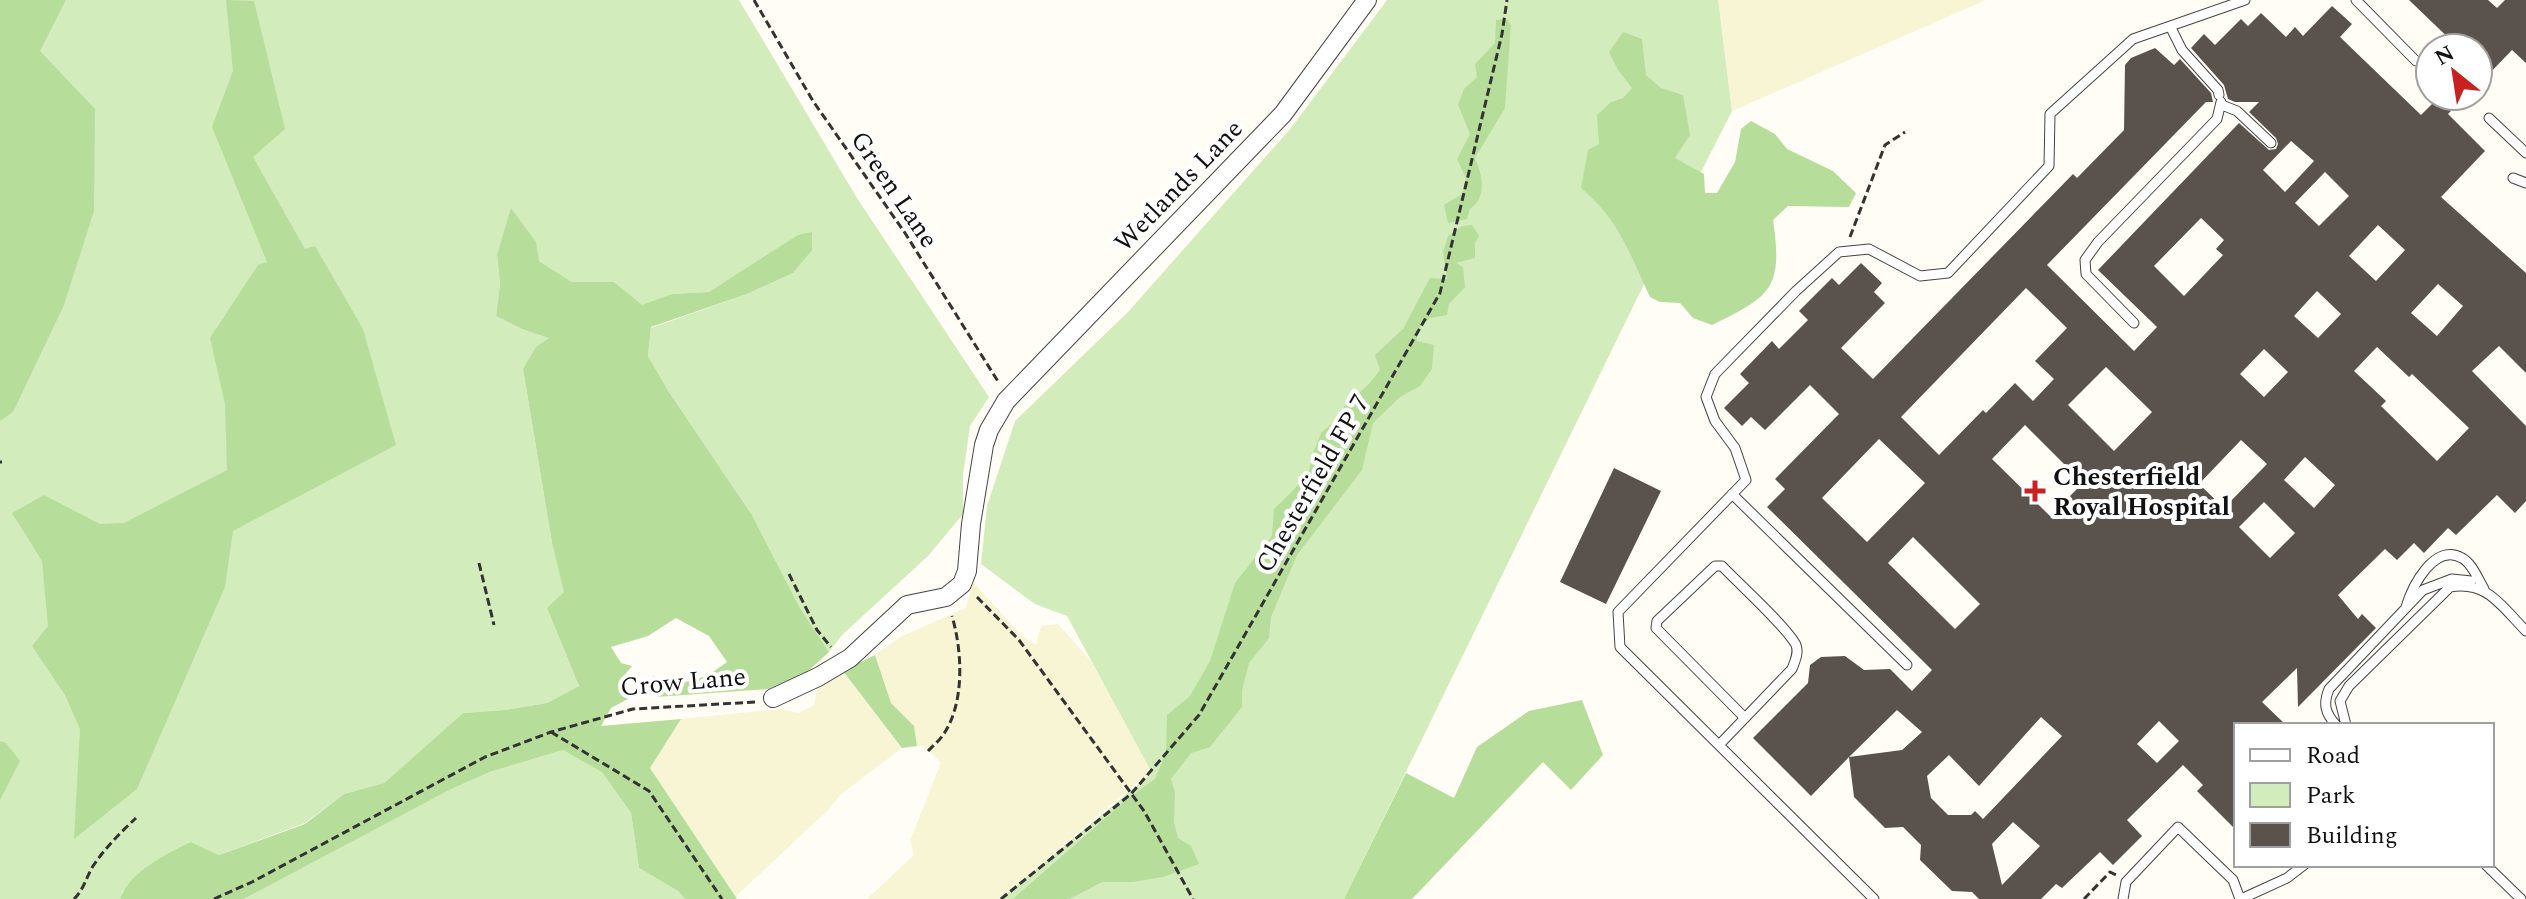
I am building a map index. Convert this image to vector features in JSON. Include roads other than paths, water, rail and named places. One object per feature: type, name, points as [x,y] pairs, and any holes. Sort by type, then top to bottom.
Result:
[{"type":"street","name":"Wetlands Lane","points":[[946,597],[962,584],[967,571],[984,445],[989,430],[1012,393],[1283,114],[1367,0]]},
{"type":"street","name":"Crow Lane","points":[[773,698],[844,662],[907,605],[946,597]]},
{"type":"lane","points":[[1874,899],[1620,647],[1618,612],[1746,480],[1735,448],[1715,421],[1706,397],[1715,374],[1839,252],[1869,249],[1920,276],[1948,273],[2049,166],[2050,114],[2133,39],[2245,0]]},
{"type":"lane","points":[[2356,0],[2414,59]]},
{"type":"lane","points":[[2170,26],[2182,50],[2221,101],[2237,111],[2271,143]]},
{"type":"lane","points":[[2134,323],[2086,274],[2085,260],[2098,242],[2217,119],[2221,101]]},
{"type":"lane","points":[[2489,118],[2526,153]]},
{"type":"lane","points":[[2513,178],[2526,183]]},
{"type":"lane","points":[[1732,494],[1907,665]]},
{"type":"lane","points":[[2405,610],[2411,590],[2423,573],[2441,557],[2459,556],[2466,561],[2484,589],[2526,631]]},
{"type":"lane","points":[[1719,745],[1745,718],[1792,669],[1797,657],[1796,646],[1722,566],[1715,566],[1657,621],[1656,628],[1745,718]]},
{"type":"lane","points":[[2334,723],[2326,714],[2324,701],[2329,689],[2423,590],[2452,579],[2467,579],[2484,589]]},
{"type":"lane","points":[[2346,723],[2340,701],[2343,694],[2439,596],[2450,587],[2465,584],[2484,589]]},
{"type":"lane","points":[[2123,899],[2126,882],[2178,827],[2233,880],[2241,899],[2287,878],[2301,867]]},
{"type":"lane","points":[[2488,867],[2521,899]]},
{"type":"place","name":"Chesterfield Royal Hospital","points":[[2035,491]]}]
